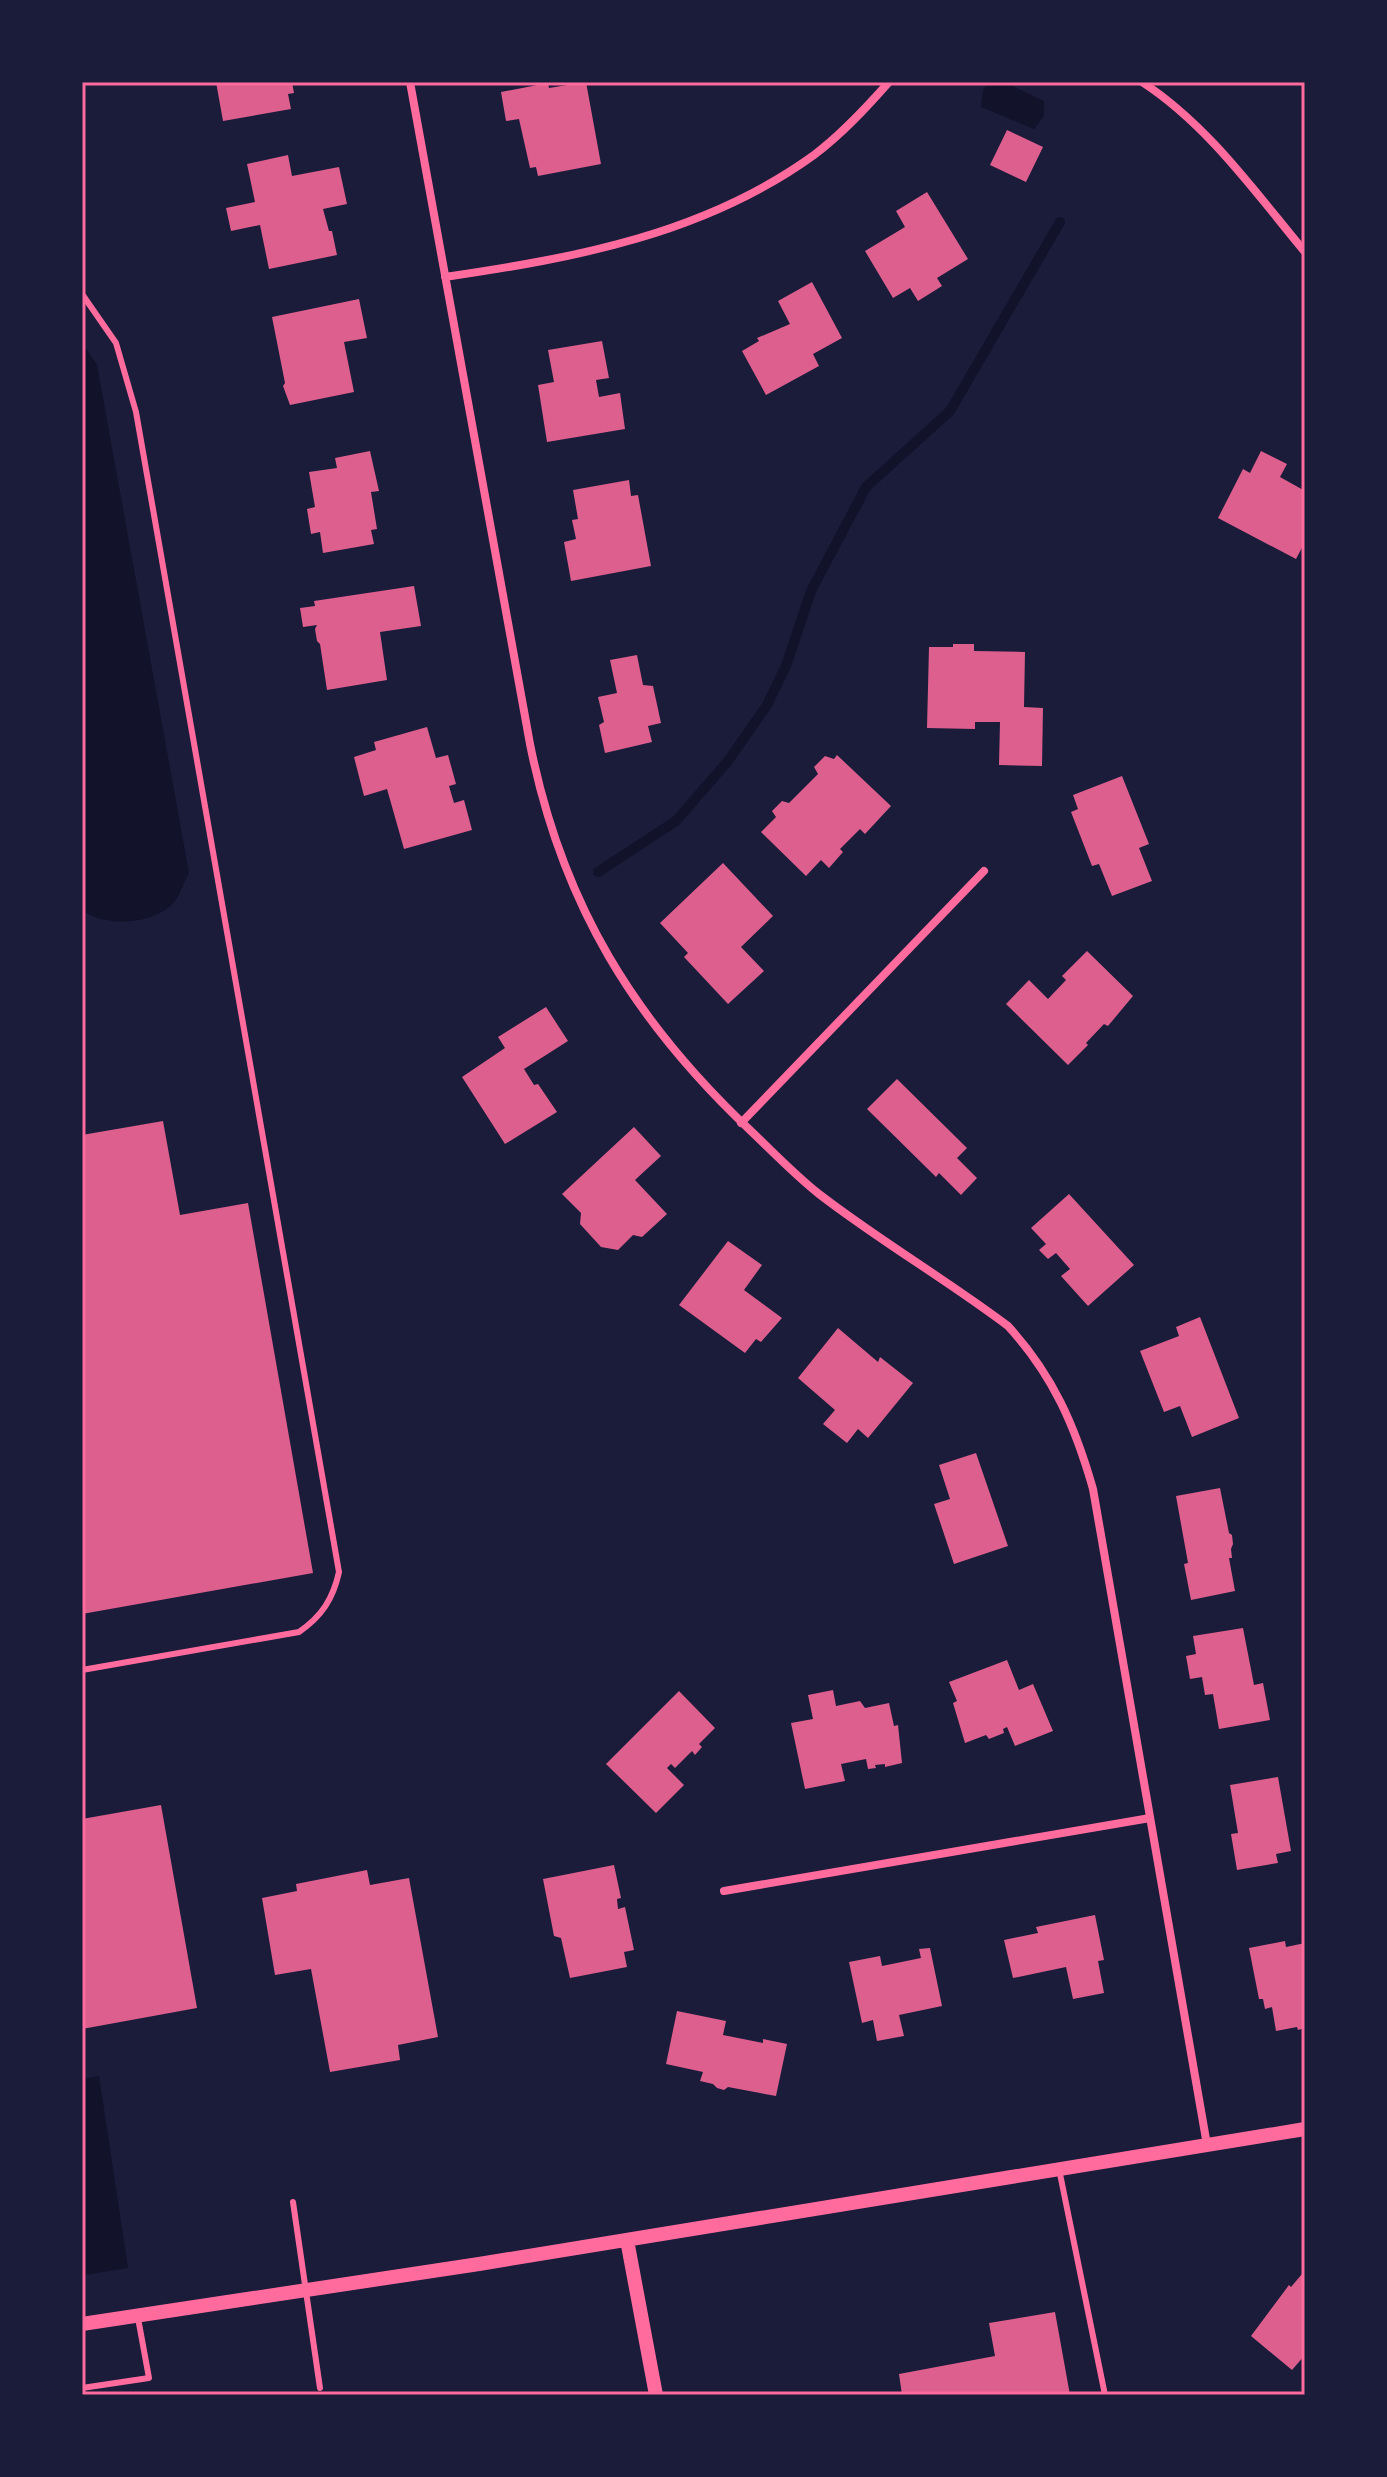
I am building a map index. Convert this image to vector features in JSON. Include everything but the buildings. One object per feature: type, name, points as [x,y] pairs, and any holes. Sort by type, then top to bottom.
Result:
[{"type":"street","points":[[410,82],[530,744],[557,844],[592,926],[614,968],[687,1068],[741,1123],[818,1193],[1008,1326],[1024,1342],[1054,1386],[1079,1439],[1093,1489],[1207,2145]]},
{"type":"street","points":[[445,277],[597,250],[638,240],[713,213],[767,186],[816,154],[860,114],[889,82]]},
{"type":"street","points":[[1142,82],[1200,128],[1305,252]]},
{"type":"street","points":[[741,1123],[984,871]]},
{"type":"street","points":[[724,1891],[1150,1818]]},
{"type":"street","points":[[82,2324],[627,2240],[1305,2129]]},
{"type":"street","points":[[627,2240],[656,2395]]},
{"type":"lane","points":[[82,294],[116,343],[136,412],[339,1572],[327,1607],[315,1622],[299,1632],[82,1670]]},
{"type":"lane","points":[[1059,2169],[1105,2395]]},
{"type":"lane","points":[[293,2202],[320,2388]]},
{"type":"lane","points":[[82,2388],[149,2378],[138,2316]]},
{"type":"shaded area","points":[[990,82],[1004,82],[1044,101],[1044,116],[1034,129],[981,107],[983,90]]},
{"type":"shaded area","points":[[82,343],[97,365],[189,873],[177,898],[166,909],[156,915],[130,921],[104,920],[82,910]]},
{"type":"shaded area","points":[[99,2076],[128,2268],[85,2275],[82,2259],[82,2079]]},
{"type":"waterway","points":[[598,872],[676,821],[728,761],[767,705],[786,666],[811,591],[866,487],[950,411],[1060,222]]}]
